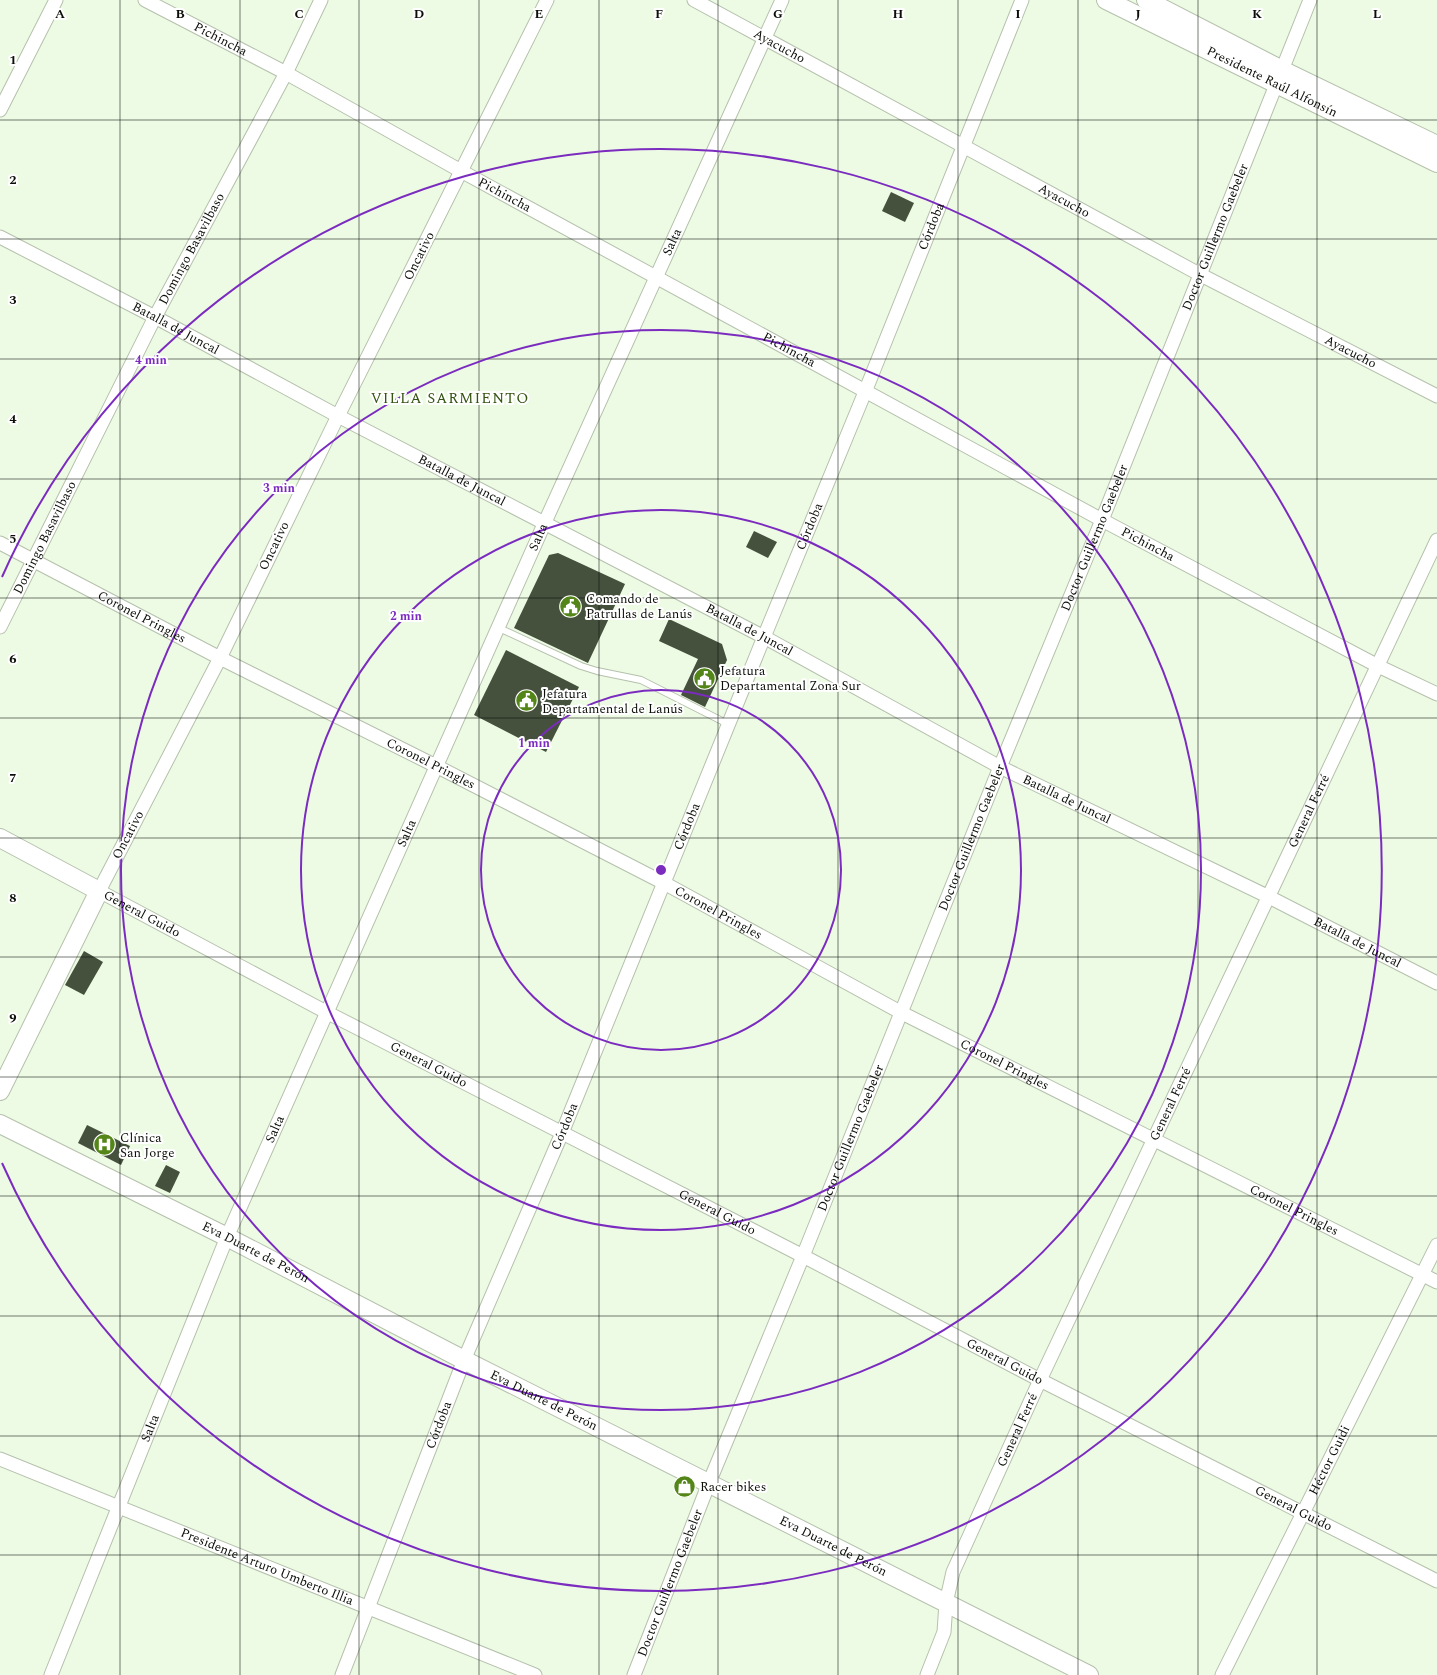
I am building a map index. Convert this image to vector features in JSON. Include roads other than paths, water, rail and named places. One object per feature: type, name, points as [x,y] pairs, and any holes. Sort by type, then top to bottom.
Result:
[{"type":"main road","name":"Presidente Raúl Alfonsín","points":[[1106,0],[1437,145]]},
{"type":"main road","name":"Presidente Raúl Alfonsín","points":[[1146,0],[1279,77],[1437,163]]},
{"type":"main road","name":"General Guido","points":[[0,838],[98,891]]},
{"type":"main road","name":"Oncativo","points":[[0,1091],[98,891]]},
{"type":"main road","name":"Eva Duarte de Perón","points":[[0,1124],[227,1237],[464,1360],[1089,1675]]},
{"type":"street","points":[[0,110],[56,0]]},
{"type":"street","name":"Pichincha","points":[[145,0],[286,73],[461,171],[1102,520],[1378,666],[1437,694]]},
{"type":"street","name":"Domingo Basavilbaso","points":[[0,627],[156,317],[286,73],[320,0]]},
{"type":"street","name":"Oncativo","points":[[98,891],[220,658],[338,416],[547,0]]},
{"type":"street","name":"Ayacucho","points":[[694,0],[1201,275],[1437,396]]},
{"type":"street","name":"Salta","points":[[51,1675],[227,1237],[328,1013],[545,522],[782,0]]},
{"type":"street","name":"Córdoba","points":[[342,1675],[464,1360],[562,1133],[865,392],[1022,0]]},
{"type":"street","name":"Doctor Guillermo Gaebeler","points":[[634,1675],[709,1483],[902,1013],[1000,766],[1102,520],[1310,0]]},
{"type":"street","name":"Batalla de Juncal","points":[[0,237],[156,317],[338,416],[545,522],[764,637],[1000,766],[1269,897],[1437,983]]},
{"type":"street","name":"General Ferré","points":[[927,1675],[944,1632],[946,1603],[952,1572],[1040,1380],[1437,540]]},
{"type":"street","name":"Coronel Pringles","points":[[0,543],[220,658],[436,766],[664,883],[902,1013],[1437,1282]]},
{"type":"street","name":"General Guido","points":[[98,891],[328,1013],[803,1256],[1040,1380],[1437,1581]]},
{"type":"street","name":"Héctor Guidi","points":[[1222,1675],[1437,1245]]},
{"type":"street","name":"Presidente Arturo Umberto Illia","points":[[0,1459],[535,1675]]},
{"type":"lane","points":[[499,628],[580,666],[597,672],[641,680],[728,724]]},
{"type":"place","name":"Comando de Patrullas de Lanús","points":[[570,606]]},
{"type":"place","name":"Jefatura Departamental Zona Sur","points":[[704,678]]},
{"type":"place","name":"Jefatura Departamental de Lanús","points":[[526,701]]},
{"type":"place","name":"Clínica San Jorge","points":[[104,1145]]},
{"type":"place","name":"Racer bikes","points":[[684,1487]]},
{"type":"district","name":"VILLA SARMIENTO","points":[[450,398]]}]
